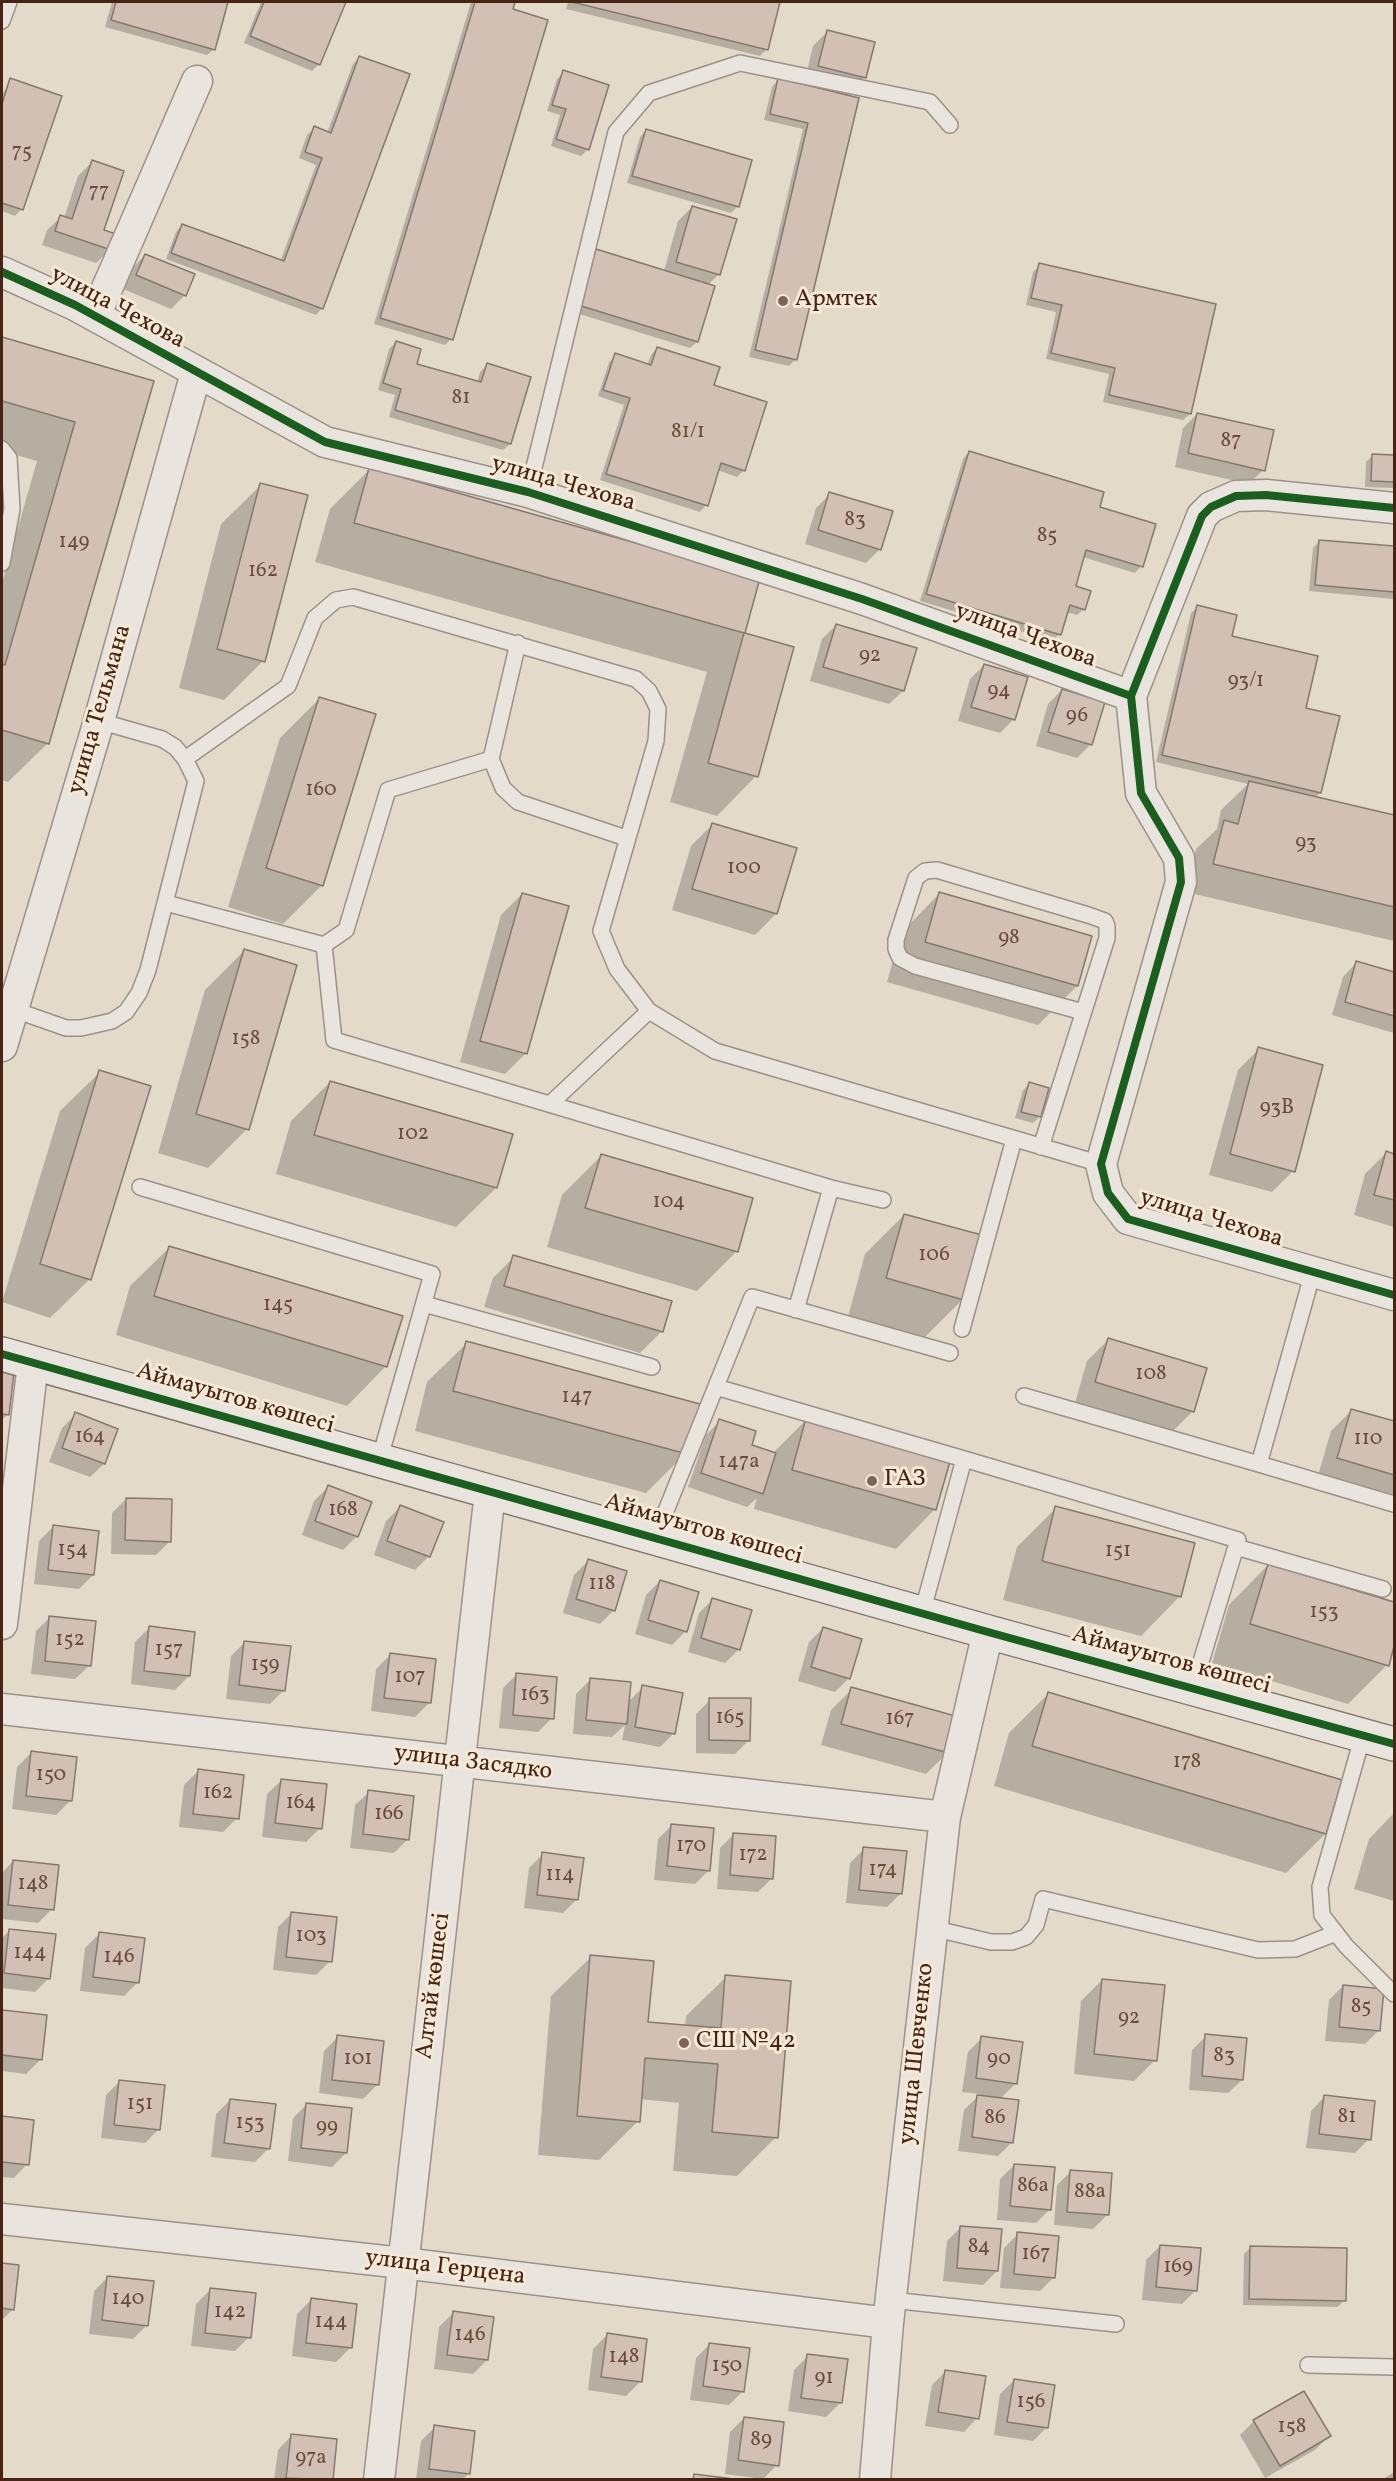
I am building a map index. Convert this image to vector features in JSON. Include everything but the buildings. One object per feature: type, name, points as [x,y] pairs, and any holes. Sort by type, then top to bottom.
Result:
[{"type":"street","name":"улица Чехова","points":[[95,316],[197,81]]},
{"type":"street","name":"улица Чехова","points":[[2,272],[95,316],[325,442],[528,492],[862,599],[1131,696]]},
{"type":"street","name":"улица Тельмана","points":[[2,1046],[99,721],[196,373]]},
{"type":"street","name":"улица Чехова","points":[[1395,508],[1266,495],[1236,496],[1211,507],[1202,516],[1131,696],[1142,794],[1179,858],[1181,882],[1101,1164],[1108,1193],[1128,1219],[1395,1295]]},
{"type":"street","name":"Аймауытов көшесі","points":[[2,1354],[988,1632],[1395,1744]]},
{"type":"street","points":[[2,1624],[33,1363]]},
{"type":"street","name":"Алтай көшесі","points":[[379,2480],[490,1492]]},
{"type":"street","name":"улица Шевченко","points":[[875,2480],[890,2311],[945,1817],[988,1632]]},
{"type":"street","name":"улица Засядко","points":[[2,1709],[945,1817]]},
{"type":"street","name":"улица Герцена","points":[[2,2219],[403,2263],[890,2311]]},
{"type":"lane","points":[[2,21],[9,2]]},
{"type":"lane","points":[[528,492],[616,132],[649,93],[740,63],[930,102],[950,125]]},
{"type":"lane","points":[[2,449],[9,458],[12,509],[2,563]]},
{"type":"lane","points":[[185,759],[288,686],[315,618],[336,600],[353,597],[636,679],[649,691],[658,709],[656,741],[626,838],[601,931],[617,969],[649,1011],[715,1051],[1101,1164]]},
{"type":"lane","points":[[518,643],[491,759],[503,788],[518,802],[626,838]]},
{"type":"lane","points":[[12,1009],[74,1028],[112,1021],[126,1012],[139,993],[148,970],[196,781],[185,759],[175,747],[162,740],[99,721]]},
{"type":"lane","points":[[166,903],[324,945],[346,930],[388,790],[491,759]]},
{"type":"lane","points":[[1041,1147],[1107,938],[1108,930],[1105,921],[938,870],[925,871],[916,878],[896,940],[896,949],[907,963],[1083,1012]]},
{"type":"lane","points":[[324,945],[333,1040],[831,1188],[883,1200]]},
{"type":"lane","points":[[551,1103],[649,1011]]},
{"type":"lane","points":[[962,1329],[1014,1139]]},
{"type":"lane","points":[[140,1187],[432,1274],[379,1461]]},
{"type":"lane","points":[[796,1310],[831,1188]]},
{"type":"lane","points":[[1259,1464],[1313,1272]]},
{"type":"lane","points":[[655,1538],[752,1297],[950,1353]]},
{"type":"lane","points":[[424,1304],[652,1367]]},
{"type":"lane","points":[[716,1387],[1238,1540],[1193,1688]]},
{"type":"lane","points":[[1024,1396],[1395,1504]]},
{"type":"lane","points":[[922,1613],[964,1459]]},
{"type":"lane","points":[[1236,1546],[1383,1589]]},
{"type":"lane","points":[[1363,1735],[1320,1887],[1322,1914],[1336,1933],[1395,1994]]},
{"type":"lane","points":[[932,1928],[991,1942],[1012,1942],[1026,1937],[1036,1925],[1043,1899],[1258,1950],[1295,1949],[1336,1933]]},
{"type":"lane","points":[[890,2311],[1116,2324]]},
{"type":"lane","points":[[1308,2365],[1395,2367]]},
{"type":"cycle path","points":[[2,272],[75,305],[325,442],[528,492],[862,599],[1131,696]]},
{"type":"cycle path","points":[[1394,508],[1266,495],[1236,496],[1211,507],[1202,516],[1131,696],[1141,793],[1179,858],[1181,882],[1101,1164],[1108,1193],[1128,1219],[1394,1295]]},
{"type":"cycle path","points":[[2,1354],[1394,1744]]},
{"type":"place","name":"Армтек","points":[[783,301]]},
{"type":"place","name":"ГАЗ","points":[[872,1481]]},
{"type":"place","name":"СШ №42","points":[[684,2043]]}]
